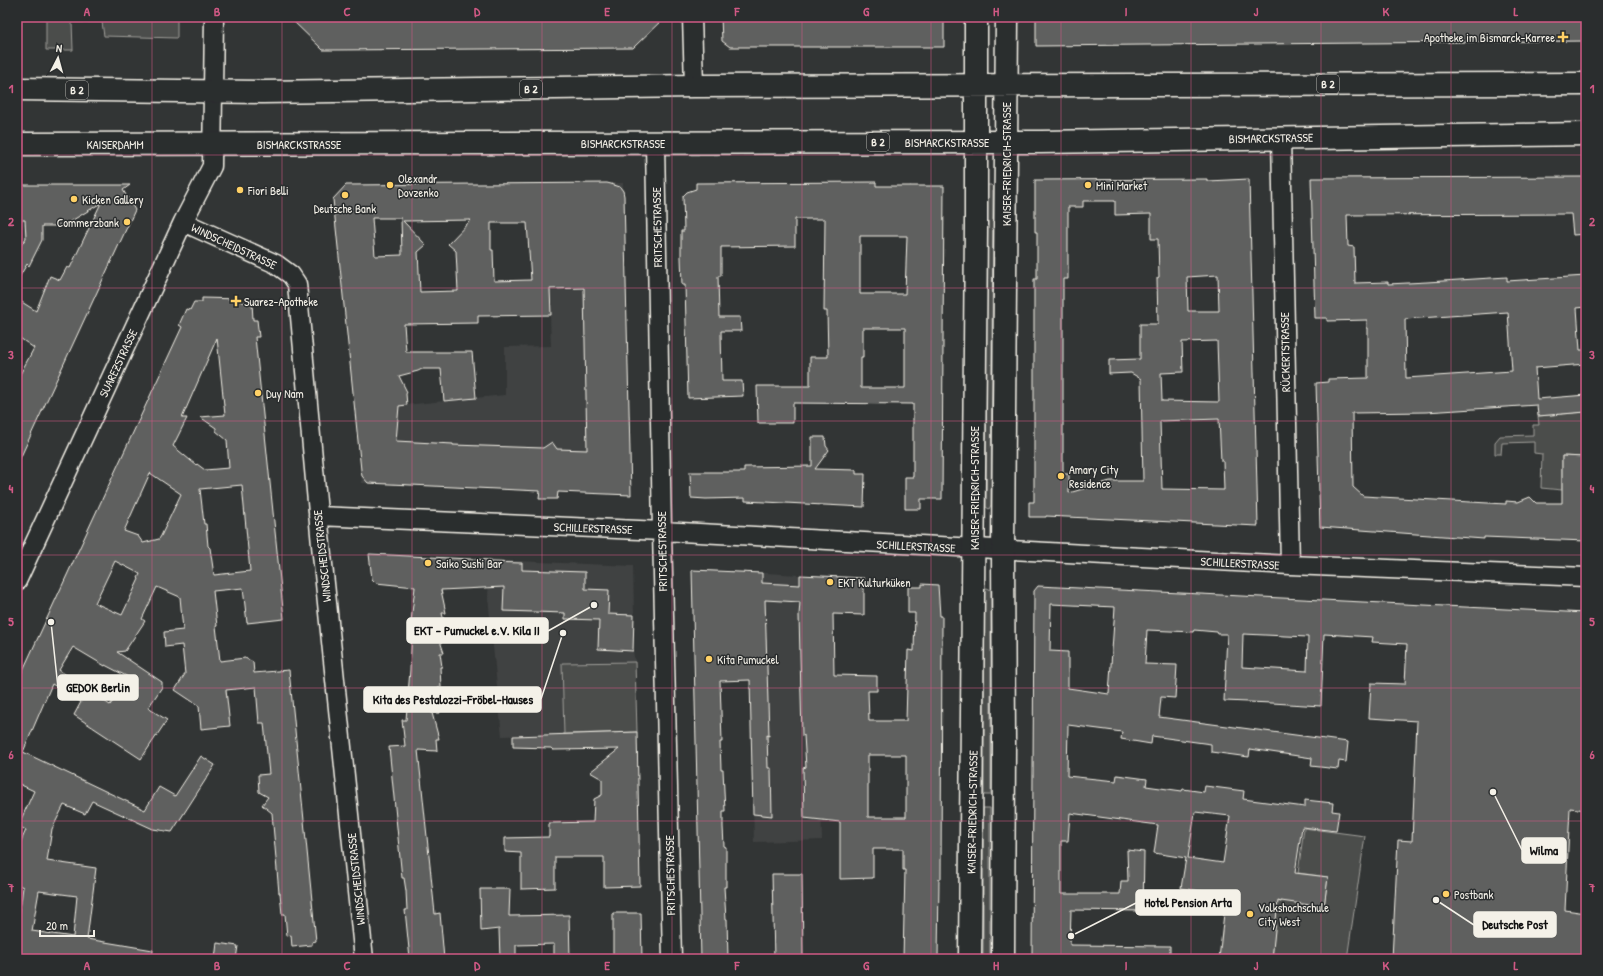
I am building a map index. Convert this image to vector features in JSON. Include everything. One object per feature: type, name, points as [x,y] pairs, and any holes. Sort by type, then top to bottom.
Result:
[{"type":"main road","name":"KAISER-FRIEDRICH-STRASSE","points":[[970,959],[974,549],[976,17]]},
{"type":"main road","name":"KAISER-FRIEDRICH-STRASSE","points":[[1003,959],[1003,550],[1007,17]]},
{"type":"main road","name":"B 2","points":[[17,89],[275,92],[694,86],[1586,84]]},
{"type":"main road","name":"BISMARCKSTRASSE","points":[[212,144],[1006,142],[1586,134]]},
{"type":"main road","name":"KAISERDAMM","points":[[17,144],[212,144]]},
{"type":"street","name":"SUAREZSTRASSE","points":[[17,581],[183,222],[212,166],[214,17]]},
{"type":"street","points":[[692,17],[694,86]]},
{"type":"street","name":"RÜCKERTSTRASSE","points":[[1281,138],[1290,565]]},
{"type":"street","name":"FRITSCHESTRASSE","points":[[655,143],[672,959]]},
{"type":"street","name":"WINDSCHEIDSTRASSE","points":[[183,222],[276,264],[290,275],[297,284],[318,516],[364,959]]},
{"type":"street","name":"SCHILLERSTRASSE","points":[[318,516],[662,531],[1290,565],[1586,577]]},
{"type":"shaded area","points":[[46,17],[177,17],[177,38],[104,36],[102,22],[72,22],[73,50],[46,50]]},
{"type":"shaded area","points":[[623,183],[631,495],[362,483],[355,410],[505,395],[505,347],[551,346],[546,184]]},
{"type":"shaded area","points":[[17,185],[25,185],[26,238],[17,251]]},
{"type":"shaded area","points":[[987,185],[991,185],[993,187],[991,505],[989,509],[986,507]]},
{"type":"shaded area","points":[[1586,412],[1586,457],[1562,456],[1562,490],[1541,488],[1542,454],[1534,453],[1534,442],[1502,443],[1501,454],[1495,454],[1495,442],[1500,436],[1533,435],[1533,425],[1539,425],[1538,416]]},
{"type":"shaded area","points":[[490,560],[633,566],[633,651],[635,662],[562,663],[564,734],[502,736],[488,597]]},
{"type":"shaded area","points":[[747,572],[816,576],[822,840],[754,842]]},
{"type":"shaded area","points":[[987,588],[991,590],[991,795],[984,795],[984,589]]},
{"type":"shaded area","points":[[635,662],[637,732],[564,734],[562,663]]},
{"type":"shaded area","points":[[983,808],[990,808],[990,959],[983,959]]},
{"type":"shaded area","points":[[1304,828],[1365,836],[1347,959],[1272,959],[1277,901],[1281,902],[1282,892],[1324,907],[1328,877],[1298,873]]},
{"type":"building","points":[[289,17],[665,17],[633,48],[323,50]]},
{"type":"building","points":[[721,17],[944,17],[944,47],[730,47],[722,41]]},
{"type":"building","points":[[1036,17],[1586,17],[1586,41],[1036,46]]},
{"type":"building","points":[[1586,177],[1586,234],[1573,235],[1571,214],[1347,215],[1348,246],[1354,247],[1355,283],[1388,282],[1388,284],[1507,277],[1507,281],[1586,276],[1586,307],[1577,308],[1580,350],[1586,350],[1586,364],[1535,368],[1537,399],[1586,395],[1586,412],[1538,416],[1537,405],[1426,412],[1352,413],[1353,487],[1363,496],[1506,504],[1506,501],[1518,502],[1530,497],[1536,503],[1562,503],[1562,456],[1586,457],[1586,541],[1484,537],[1484,539],[1320,527],[1316,383],[1328,382],[1328,379],[1368,378],[1368,328],[1367,320],[1327,321],[1327,318],[1315,318],[1311,178]],"holes":[[[1508,312],[1512,371],[1406,378],[1405,319]]]},
{"type":"building","points":[[1207,179],[1207,181],[1249,179],[1258,526],[1046,516],[1029,517],[1029,502],[1034,502],[1034,279],[1037,279],[1035,180]],"holes":[[[1083,201],[1115,201],[1115,215],[1151,214],[1151,239],[1158,239],[1158,324],[1140,324],[1140,359],[1109,360],[1109,374],[1131,373],[1141,379],[1143,481],[1110,481],[1069,493],[1069,474],[1063,474],[1063,279],[1068,279],[1068,207],[1083,207]],[[1218,275],[1219,311],[1188,311],[1187,277]],[[1217,341],[1219,402],[1162,401],[1161,373],[1183,372],[1182,342]],[[1219,419],[1224,490],[1162,489],[1160,421]]]},
{"type":"building","points":[[876,182],[876,186],[944,186],[942,499],[921,499],[921,509],[905,509],[905,477],[913,477],[913,404],[793,403],[793,423],[758,423],[757,386],[810,386],[810,357],[828,357],[827,311],[824,311],[825,219],[795,219],[795,246],[721,247],[721,276],[718,276],[719,317],[740,317],[741,331],[721,331],[722,381],[742,381],[743,396],[688,398],[685,285],[682,285],[681,231],[684,231],[683,196],[687,192],[696,189],[696,183]],"holes":[[[860,236],[907,236],[905,294],[860,294]],[[863,328],[905,328],[905,388],[861,388]]]},
{"type":"building","points":[[607,183],[620,187],[624,196],[631,495],[558,492],[557,499],[539,499],[540,491],[368,483],[362,476],[361,470],[333,199],[346,185]],"holes":[[[372,218],[401,218],[402,255],[375,256]],[[471,220],[448,244],[456,251],[458,291],[420,292],[418,252],[426,245],[403,221]],[[491,223],[527,223],[531,280],[494,281],[493,250],[491,250]],[[584,288],[587,450],[557,449],[552,442],[543,448],[453,445],[396,441],[399,406],[407,405],[407,392],[399,376],[422,369],[441,369],[444,401],[476,398],[472,352],[406,352],[404,324],[478,323],[478,316],[551,315],[550,289]]]},
{"type":"building","points":[[17,185],[130,185],[123,190],[135,210],[17,465],[17,380],[34,348],[17,336],[17,299],[36,311],[50,276],[60,280],[67,267],[70,268],[101,203],[63,226],[42,226],[42,240],[29,266],[27,264],[17,281],[17,251],[26,238],[25,220],[17,220]]},
{"type":"building","points":[[202,298],[241,299],[241,302],[252,302],[253,320],[257,320],[259,337],[255,337],[284,619],[247,623],[243,588],[213,591],[216,626],[220,661],[245,658],[253,662],[254,673],[289,670],[316,941],[312,942],[312,945],[292,947],[291,935],[287,936],[285,914],[282,914],[279,893],[272,813],[262,805],[268,797],[259,792],[258,775],[269,774],[264,723],[259,723],[256,687],[226,690],[230,726],[201,729],[199,706],[175,690],[185,674],[182,645],[165,647],[164,632],[183,630],[180,597],[157,587],[142,619],[145,621],[125,651],[117,652],[162,682],[162,687],[148,708],[167,720],[141,759],[74,715],[81,702],[52,684],[23,752],[145,810],[159,787],[175,796],[201,756],[215,765],[172,832],[153,829],[92,801],[85,814],[64,805],[52,829],[47,861],[96,868],[87,939],[153,950],[152,959],[17,959],[17,933],[23,887],[17,884],[17,850],[26,830],[18,826],[34,791],[17,783],[17,683],[182,327],[179,325],[186,309],[190,310],[194,302],[202,302]],"holes":[[[217,338],[225,415],[200,417],[216,428],[216,431],[227,440],[229,468],[205,470],[197,464],[196,465],[173,446],[187,418],[182,418]],[[150,473],[181,494],[159,539],[143,543],[138,536],[124,531]],[[242,485],[250,571],[214,575],[210,548],[208,546],[206,524],[204,524],[200,489]],[[115,561],[140,574],[122,615],[95,603]],[[73,647],[105,666],[130,678],[110,705],[59,670]],[[39,891],[77,896],[73,937],[32,931]]]},
{"type":"building","points":[[812,437],[825,437],[826,446],[829,450],[815,469],[856,470],[856,474],[865,474],[864,507],[745,501],[745,498],[691,498],[690,472],[744,472],[744,467],[812,466]]},
{"type":"building","points":[[369,554],[490,560],[489,562],[522,563],[522,570],[585,572],[585,589],[609,590],[608,614],[634,615],[633,651],[598,649],[599,620],[565,619],[565,613],[503,611],[504,587],[441,590],[446,613],[442,613],[445,626],[442,627],[441,644],[444,653],[440,653],[442,667],[440,667],[441,687],[438,687],[440,699],[437,699],[440,713],[432,713],[439,739],[436,739],[437,751],[418,750],[435,914],[440,913],[444,959],[410,959],[405,910],[407,910],[406,891],[404,878],[402,878],[389,747],[405,746],[402,720],[406,720],[412,630],[410,630],[415,587],[376,583],[372,579]]},
{"type":"building","points":[[692,570],[762,573],[762,583],[800,585],[800,575],[864,578],[864,615],[833,614],[834,675],[877,676],[877,691],[868,691],[869,721],[906,721],[908,650],[914,651],[915,613],[908,613],[908,587],[922,587],[922,584],[938,585],[940,616],[942,616],[941,879],[939,879],[938,959],[903,959],[905,870],[903,870],[903,849],[873,849],[873,878],[840,879],[840,822],[804,818],[803,768],[806,767],[804,735],[802,736],[800,602],[765,600],[769,736],[767,735],[768,768],[771,768],[772,816],[753,814],[750,680],[720,681],[722,742],[720,742],[721,770],[723,770],[725,811],[723,811],[723,827],[724,846],[726,847],[726,887],[724,887],[727,919],[728,959],[701,959]],"holes":[[[868,755],[906,755],[906,817],[868,817]]]},
{"type":"building","points":[[1038,586],[1586,613],[1586,810],[1570,808],[1565,910],[1586,913],[1586,959],[1392,959],[1398,840],[1412,841],[1417,721],[1369,718],[1371,683],[1405,684],[1407,644],[1372,642],[1373,637],[1324,634],[1321,706],[1224,701],[1227,634],[1194,630],[1193,632],[1147,630],[1145,664],[1177,665],[1175,698],[1161,697],[1159,717],[1348,742],[1346,762],[1339,761],[1338,769],[1311,766],[1312,758],[1250,749],[1249,757],[1211,752],[1211,744],[1152,736],[1151,744],[1121,739],[1122,732],[1068,725],[1067,776],[1116,781],[1117,775],[1147,779],[1146,786],[1182,791],[1183,789],[1204,792],[1205,786],[1244,791],[1243,799],[1305,807],[1305,800],[1333,803],[1332,811],[1339,812],[1336,831],[1302,827],[1295,873],[1328,877],[1324,907],[1278,901],[1272,959],[1219,959],[1226,895],[1181,888],[1186,858],[1154,853],[1158,825],[1070,813],[1068,841],[1061,841],[1061,894],[1120,894],[1121,881],[1128,881],[1127,850],[1144,852],[1143,911],[1071,910],[1070,945],[1170,946],[1170,959],[1032,959],[1034,591]],"holes":[[[1051,604],[1115,607],[1109,694],[1068,688],[1068,652],[1050,651]],[[1243,634],[1308,637],[1307,671],[1242,667]],[[1195,812],[1230,816],[1223,863],[1188,858]]]},
{"type":"building","points":[[637,732],[640,886],[604,887],[604,857],[555,857],[555,888],[521,889],[521,853],[505,852],[505,838],[549,837],[549,823],[593,822],[594,799],[602,795],[602,779],[590,772],[619,749],[553,750],[551,748],[513,747],[513,736]]},
{"type":"building","points":[[772,874],[802,874],[803,959],[774,959]]},
{"type":"building","points":[[480,889],[510,889],[509,916],[569,915],[570,959],[554,959],[554,944],[516,945],[516,959],[500,959],[499,929],[481,931]]},
{"type":"building","points":[[613,913],[641,913],[642,959],[613,959]]},
{"type":"building","points":[[217,943],[238,946],[236,959],[215,959]]},
{"type":"place","name":"Apotheke im Bismarck-Karree","points":[[1563,37]]},
{"type":"place","name":"Olexandr Dovzenko","points":[[390,185]]},
{"type":"place","name":"Mini Market","points":[[1088,185]]},
{"type":"place","name":"Fiori Belli","points":[[240,190]]},
{"type":"place","name":"Deutsche Bank","points":[[345,195]]},
{"type":"place","name":"Kicken Gallery","points":[[74,199]]},
{"type":"place","name":"Commerzbank","points":[[127,222]]},
{"type":"place","name":"Suarez-Apotheke","points":[[236,301]]},
{"type":"place","name":"Duy Nam","points":[[258,393]]},
{"type":"place","name":"Amary City Residence","points":[[1061,476]]},
{"type":"place","name":"Saiko Sushi Bar","points":[[428,563]]},
{"type":"place","name":"EKT Kulturküken","points":[[830,582]]},
{"type":"place","name":"EKT - Pumuckel e.V. Kila II","points":[[594,605]]},
{"type":"place","name":"GEDOK Berlin","points":[[51,622]]},
{"type":"place","name":"Kita des Pestalozzi-Fröbel-Hauses","points":[[563,633]]},
{"type":"place","name":"Kita Pumuckel","points":[[709,659]]},
{"type":"place","name":"Wilma","points":[[1493,792]]},
{"type":"place","name":"Postbank","points":[[1446,894]]},
{"type":"place","name":"Deutsche Post","points":[[1436,900]]},
{"type":"place","name":"Volkshochschule City West","points":[[1250,914]]},
{"type":"place","name":"Hotel Pension Arta","points":[[1071,936]]}]
